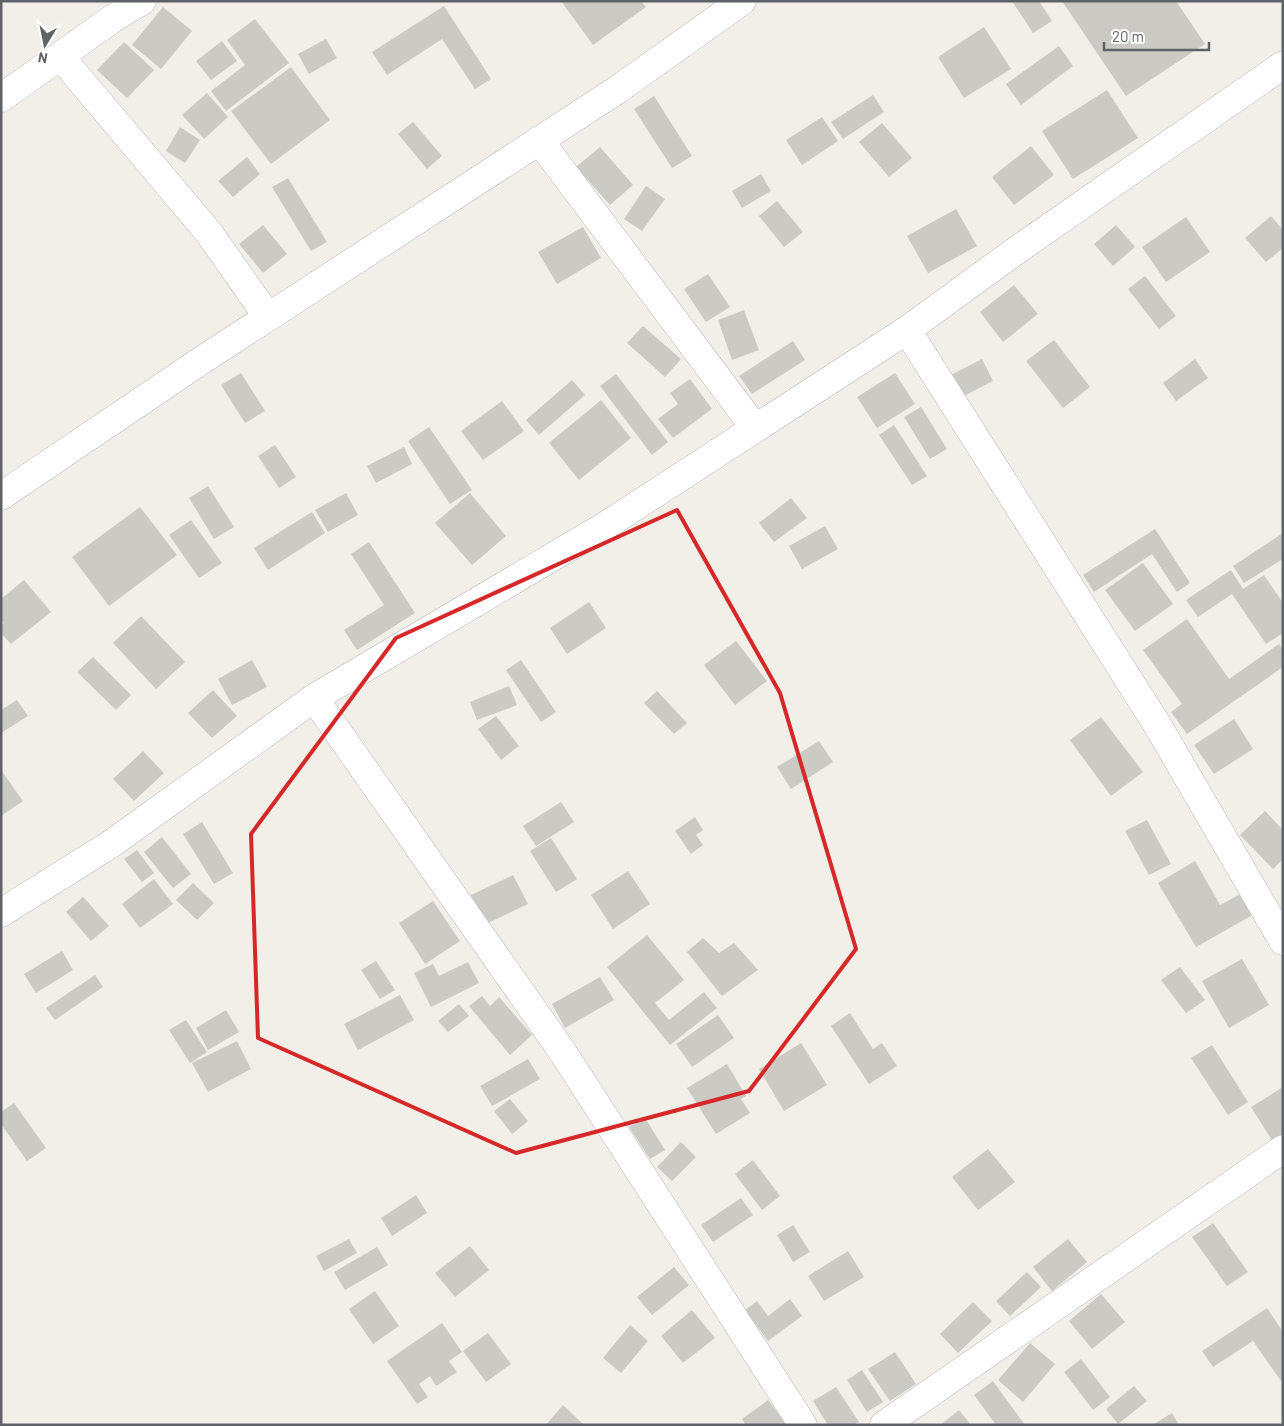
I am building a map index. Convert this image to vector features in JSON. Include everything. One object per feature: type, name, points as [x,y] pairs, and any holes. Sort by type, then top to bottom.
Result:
[{"type":"street","points":[[1,98],[142,1]]},
{"type":"street","points":[[1,496],[268,317],[617,90],[742,1]]},
{"type":"street","points":[[60,56],[209,233],[268,317]]},
{"type":"street","points":[[1,913],[111,844],[314,698],[605,526],[907,330],[1017,250],[1283,65]]},
{"type":"street","points":[[539,140],[755,428]]},
{"type":"street","points":[[907,330],[1158,726],[1283,941]]},
{"type":"street","points":[[314,698],[562,1051],[803,1425]]},
{"type":"street","points":[[884,1425],[1283,1149]]},
{"type":"highlighted area","points":[[677,510],[780,693],[856,949],[749,1091],[516,1153],[258,1038],[251,834],[396,638]]},
{"type":"building","points":[[561,1],[641,1],[646,7],[593,45]]},
{"type":"building","points":[[1012,1],[1039,1],[1052,21],[1033,33]]},
{"type":"building","points":[[1062,1],[1176,1],[1205,44],[1126,96]]},
{"type":"building","points":[[444,6],[491,79],[475,89],[442,39],[387,75],[372,52]]},
{"type":"building","points":[[163,7],[192,31],[161,69],[132,45]]},
{"type":"building","points":[[255,19],[289,63],[226,111],[211,91],[245,65],[227,40]]},
{"type":"building","points":[[984,27],[1011,69],[964,98],[938,57]]},
{"type":"building","points":[[326,39],[337,58],[309,74],[298,54]]},
{"type":"building","points":[[222,41],[237,61],[211,80],[196,61]]},
{"type":"building","points":[[124,42],[154,70],[127,98],[97,70]]},
{"type":"building","points":[[1059,46],[1073,66],[1021,105],[1006,84]]},
{"type":"building","points":[[291,67],[330,120],[271,164],[231,111]]},
{"type":"building","points":[[1107,90],[1138,138],[1073,179],[1042,131]]},
{"type":"building","points":[[207,93],[228,117],[204,139],[182,115]]},
{"type":"building","points":[[873,95],[884,112],[843,139],[831,122]]},
{"type":"building","points":[[654,96],[692,156],[672,168],[634,109]]},
{"type":"building","points":[[822,117],[838,141],[802,165],[786,140]]},
{"type":"building","points":[[413,122],[442,156],[427,169],[398,134]]},
{"type":"building","points":[[882,123],[912,158],[889,177],[859,142]]},
{"type":"building","points":[[180,127],[200,140],[185,163],[166,151]]},
{"type":"building","points":[[1031,146],[1054,175],[1014,205],[992,177]]},
{"type":"building","points":[[600,147],[633,185],[610,205],[576,167]]},
{"type":"building","points":[[247,157],[260,174],[233,197],[218,181]]},
{"type":"building","points":[[761,174],[771,191],[742,208],[732,191]]},
{"type":"building","points":[[288,178],[327,242],[311,251],[272,187]]},
{"type":"building","points":[[646,186],[665,199],[642,231],[624,219]]},
{"type":"building","points":[[777,201],[803,232],[784,247],[759,216]]},
{"type":"building","points":[[956,209],[977,246],[928,273],[907,236]]},
{"type":"building","points":[[1271,216],[1283,230],[1283,248],[1266,262],[1245,238]]},
{"type":"building","points":[[1186,217],[1210,252],[1166,282],[1142,247]]},
{"type":"building","points":[[263,225],[287,254],[263,273],[239,244]]},
{"type":"building","points":[[1116,225],[1135,247],[1113,266],[1094,244]]},
{"type":"building","points":[[583,227],[601,258],[557,284],[538,252]]},
{"type":"building","points":[[708,274],[730,307],[706,322],[684,289]]},
{"type":"building","points":[[1145,276],[1176,316],[1159,329],[1128,289]]},
{"type":"building","points":[[1014,285],[1038,314],[1003,342],[980,312]]},
{"type":"building","points":[[744,310],[759,350],[732,360],[718,320]]},
{"type":"building","points":[[643,326],[681,359],[665,377],[627,343]]},
{"type":"building","points":[[1054,340],[1090,387],[1063,408],[1026,361]]},
{"type":"building","points":[[793,341],[805,360],[752,394],[739,376]]},
{"type":"building","points":[[982,359],[993,381],[956,400],[945,378]]},
{"type":"building","points":[[1195,359],[1208,378],[1176,401],[1163,383]]},
{"type":"building","points":[[241,373],[265,411],[245,423],[221,385]]},
{"type":"building","points":[[895,373],[915,404],[877,428],[857,397]]},
{"type":"building","points":[[616,374],[668,442],[652,455],[600,386]]},
{"type":"building","points":[[690,379],[712,409],[673,438],[658,419],[678,404],[670,393]]},
{"type":"building","points":[[572,380],[585,395],[539,435],[526,420]]},
{"type":"building","points":[[601,400],[631,438],[579,480],[549,443]]},
{"type":"building","points":[[502,401],[524,431],[483,460],[461,431]]},
{"type":"building","points":[[921,407],[947,449],[930,459],[904,417]]},
{"type":"building","points":[[894,425],[927,476],[912,485],[879,435]]},
{"type":"building","points":[[429,427],[472,490],[450,504],[408,441]]},
{"type":"building","points":[[275,445],[296,477],[279,488],[258,456]]},
{"type":"building","points":[[404,447],[412,464],[376,483],[367,466]]},
{"type":"building","points":[[208,486],[234,527],[214,539],[189,498]]},
{"type":"building","points":[[346,493],[358,515],[328,532],[315,510]]},
{"type":"building","points":[[470,493],[506,536],[472,565],[435,523]]},
{"type":"building","points":[[791,498],[807,518],[774,542],[759,523]]},
{"type":"building","points":[[140,507],[177,555],[109,606],[72,557]]},
{"type":"building","points":[[312,512],[325,533],[268,570],[254,548]]},
{"type":"building","points":[[191,520],[222,563],[199,578],[169,535]]},
{"type":"building","points":[[825,526],[838,549],[802,569],[789,546]]},
{"type":"building","points":[[1155,529],[1190,583],[1177,592],[1152,554],[1094,592],[1083,575]]},
{"type":"building","points":[[1283,533],[1283,559],[1244,583],[1233,566]]},
{"type":"building","points":[[369,542],[415,613],[357,650],[344,630],[384,605],[351,554]]},
{"type":"building","points":[[1143,563],[1173,604],[1135,631],[1105,590]]},
{"type":"building","points":[[1231,570],[1243,589],[1264,575],[1283,603],[1283,633],[1266,644],[1232,594],[1198,617],[1186,600]]},
{"type":"building","points":[[24,580],[51,612],[11,644],[1,633],[1,625],[4,623],[1,619],[1,599]]},
{"type":"building","points":[[589,602],[606,628],[567,654],[550,628]]},
{"type":"building","points":[[141,616],[185,662],[156,689],[113,643]]},
{"type":"building","points":[[1187,619],[1229,679],[1279,644],[1283,650],[1283,667],[1187,734],[1171,712],[1182,704],[1143,650]]},
{"type":"building","points":[[736,641],[767,681],[735,705],[704,665]]},
{"type":"building","points":[[93,657],[131,695],[116,710],[77,672]]},
{"type":"building","points":[[252,660],[267,687],[232,705],[218,679]]},
{"type":"building","points":[[521,660],[556,712],[541,722],[506,670]]},
{"type":"building","points":[[509,686],[517,705],[477,720],[470,702]]},
{"type":"building","points":[[213,690],[237,716],[212,738],[188,713]]},
{"type":"building","points":[[657,691],[687,723],[674,734],[644,703]]},
{"type":"building","points":[[17,700],[28,716],[1,733],[1,710]]},
{"type":"building","points":[[496,716],[519,746],[501,760],[478,729]]},
{"type":"building","points":[[1101,717],[1143,772],[1111,796],[1070,740]]},
{"type":"building","points":[[1234,719],[1253,749],[1214,774],[1194,745]]},
{"type":"building","points":[[819,741],[833,762],[791,789],[777,767]]},
{"type":"building","points":[[143,751],[164,773],[134,801],[113,779]]},
{"type":"building","points":[[1,770],[23,801],[1,816]]},
{"type":"building","points":[[561,802],[574,822],[536,846],[523,826]]},
{"type":"building","points":[[1265,811],[1283,830],[1283,859],[1273,869],[1240,835]]},
{"type":"building","points":[[695,817],[703,830],[696,835],[703,845],[691,854],[675,831]]},
{"type":"building","points":[[1147,820],[1171,864],[1149,875],[1125,831]]},
{"type":"building","points":[[202,822],[233,873],[214,884],[183,834]]},
{"type":"building","points":[[162,837],[191,874],[173,888],[144,852]]},
{"type":"building","points":[[551,838],[577,879],[556,892],[530,851]]},
{"type":"building","points":[[137,850],[154,873],[142,882],[124,859]]},
{"type":"building","points":[[1195,861],[1220,905],[1246,891],[1258,912],[1196,947],[1158,883]]},
{"type":"building","points":[[628,871],[650,904],[613,929],[591,895]]},
{"type":"building","points":[[513,875],[528,904],[486,924],[471,895]]},
{"type":"building","points":[[154,879],[173,904],[140,928],[122,904]]},
{"type":"building","points":[[193,883],[214,903],[197,920],[176,900]]},
{"type":"building","points":[[83,897],[109,926],[91,941],[66,912]]},
{"type":"building","points":[[433,901],[460,941],[425,964],[399,923]]},
{"type":"building","points":[[647,935],[684,980],[655,1003],[669,1020],[704,992],[717,1008],[670,1045],[607,967]]},
{"type":"building","points":[[703,938],[719,953],[734,943],[758,970],[722,996],[687,952]]},
{"type":"building","points":[[62,951],[73,970],[36,993],[24,974]]},
{"type":"building","points":[[1242,959],[1269,1005],[1229,1028],[1202,981]]},
{"type":"building","points":[[376,961],[395,990],[380,999],[361,970]]},
{"type":"building","points":[[468,962],[479,983],[431,1007],[414,973],[433,964],[439,976]]},
{"type":"building","points":[[1180,967],[1205,1000],[1186,1013],[1161,980]]},
{"type":"building","points":[[95,975],[103,987],[55,1020],[46,1008]]},
{"type":"building","points":[[600,977],[614,1000],[565,1028],[552,1004]]},
{"type":"building","points":[[400,995],[414,1020],[358,1050],[344,1024]]},
{"type":"building","points":[[482,996],[490,1006],[499,997],[532,1035],[510,1055],[469,1006]]},
{"type":"building","points":[[459,1004],[469,1016],[448,1032],[438,1021]]},
{"type":"building","points":[[226,1010],[239,1032],[208,1050],[196,1028]]},
{"type":"building","points":[[850,1013],[873,1049],[882,1043],[897,1066],[869,1084],[831,1026]]},
{"type":"building","points":[[718,1015],[734,1038],[692,1067],[676,1044]]},
{"type":"building","points":[[186,1020],[207,1052],[190,1063],[169,1030]]},
{"type":"building","points":[[237,1041],[251,1069],[208,1092],[192,1063]]},
{"type":"building","points":[[801,1043],[827,1085],[784,1111],[759,1069]]},
{"type":"building","points":[[1212,1045],[1248,1102],[1228,1115],[1191,1058]]},
{"type":"building","points":[[528,1059],[540,1079],[492,1106],[480,1086]]},
{"type":"building","points":[[727,1064],[746,1096],[741,1099],[750,1113],[716,1134],[687,1088]]},
{"type":"building","points":[[1283,1087],[1283,1141],[1275,1145],[1251,1107]]},
{"type":"building","points":[[510,1099],[528,1121],[512,1134],[494,1111]]},
{"type":"building","points":[[14,1103],[46,1148],[27,1161],[1,1124],[1,1112]]},
{"type":"building","points":[[645,1118],[665,1150],[650,1159],[629,1127]]},
{"type":"building","points":[[681,1142],[696,1157],[672,1181],[657,1167]]},
{"type":"building","points":[[988,1149],[1015,1182],[978,1210],[952,1177]]},
{"type":"building","points":[[753,1160],[780,1196],[762,1210],[735,1174]]},
{"type":"building","points":[[416,1195],[427,1213],[392,1236],[381,1218]]},
{"type":"building","points":[[741,1198],[753,1215],[713,1242],[701,1225]]},
{"type":"building","points":[[1213,1223],[1248,1272],[1227,1286],[1192,1237]]},
{"type":"building","points":[[793,1225],[810,1252],[793,1262],[777,1235]]},
{"type":"building","points":[[349,1239],[357,1253],[324,1271],[316,1256]]},
{"type":"building","points":[[1068,1239],[1087,1262],[1052,1291],[1033,1267]]},
{"type":"building","points":[[470,1246],[489,1270],[455,1297],[435,1273]]},
{"type":"building","points":[[377,1247],[388,1265],[345,1290],[334,1272]]},
{"type":"building","points":[[848,1251],[864,1277],[824,1301],[808,1276]]},
{"type":"building","points":[[674,1267],[689,1285],[652,1315],[637,1297]]},
{"type":"building","points":[[1027,1272],[1041,1287],[1010,1316],[996,1301]]},
{"type":"building","points":[[375,1291],[399,1326],[373,1344],[349,1309]]},
{"type":"building","points":[[1101,1294],[1125,1322],[1092,1349],[1069,1321]]},
{"type":"building","points":[[790,1299],[802,1316],[768,1341],[745,1310],[757,1301],[768,1316]]},
{"type":"building","points":[[973,1302],[992,1321],[958,1353],[940,1334]]},
{"type":"building","points":[[1267,1308],[1283,1332],[1283,1384],[1253,1341],[1213,1367],[1202,1351]]},
{"type":"building","points":[[692,1310],[715,1338],[683,1363],[661,1336]]},
{"type":"building","points":[[442,1323],[462,1352],[449,1361],[457,1372],[436,1386],[430,1376],[419,1384],[428,1397],[417,1404],[387,1361]]},
{"type":"building","points":[[630,1325],[648,1341],[621,1373],[603,1358]]},
{"type":"building","points":[[488,1333],[511,1364],[486,1382],[463,1351]]},
{"type":"building","points":[[1030,1343],[1055,1364],[1023,1402],[998,1380]]},
{"type":"building","points":[[895,1352],[916,1384],[890,1401],[868,1369]]},
{"type":"building","points":[[1081,1359],[1110,1397],[1093,1410],[1064,1372]]},
{"type":"building","points":[[862,1370],[883,1402],[867,1412],[847,1380]]},
{"type":"building","points":[[993,1381],[1025,1425],[996,1425],[974,1395]]},
{"type":"building","points":[[1134,1386],[1147,1401],[1118,1424],[1106,1409]]},
{"type":"building","points":[[836,1387],[859,1422],[854,1425],[828,1425],[813,1401]]},
{"type":"building","points":[[768,1400],[787,1425],[746,1425],[742,1419]]},
{"type":"building","points":[[563,1405],[584,1425],[546,1425]]},
{"type":"building","points":[[959,1410],[971,1425],[940,1425]]},
{"type":"building","points":[[1172,1413],[1179,1425],[1152,1425]]}]
